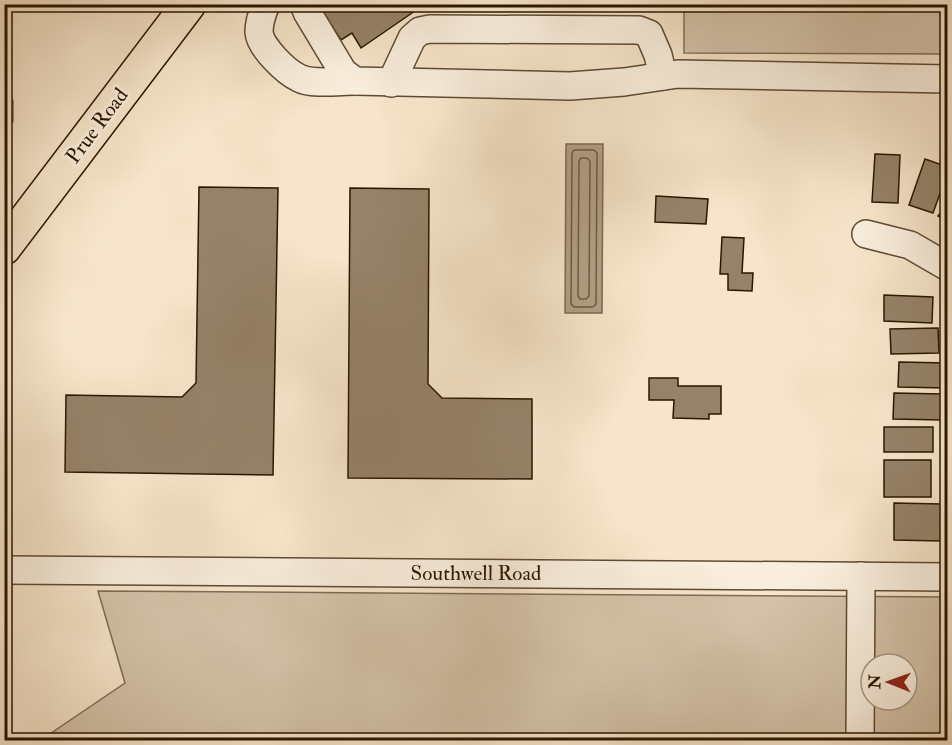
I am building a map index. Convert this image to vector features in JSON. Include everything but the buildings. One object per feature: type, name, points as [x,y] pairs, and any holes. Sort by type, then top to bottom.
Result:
[{"type":"main road","name":"Prue Road","points":[[4,248],[189,4]]},
{"type":"street","points":[[266,4],[259,33],[266,48],[279,63],[299,79],[315,81],[570,86],[624,82],[678,74],[948,79]]},
{"type":"street","points":[[303,4],[343,72],[356,81]]},
{"type":"street","points":[[391,83],[412,38],[420,31],[430,28],[639,30],[649,34],[658,55],[663,76]]},
{"type":"street","points":[[866,234],[910,245],[948,267]]},
{"type":"street","name":"Southwell Road","points":[[4,570],[948,577]]},
{"type":"street","points":[[860,741],[861,576]]},
{"type":"shaded area","points":[[684,5],[947,5],[947,54],[684,53]]},
{"type":"shaded area","points":[[98,591],[947,597],[947,740],[41,740],[125,683]]},
{"type":"water","points":[[5,92],[13,101],[13,121],[5,132]]},
{"type":"water","points":[[566,144],[603,144],[602,313],[565,313]]}]
